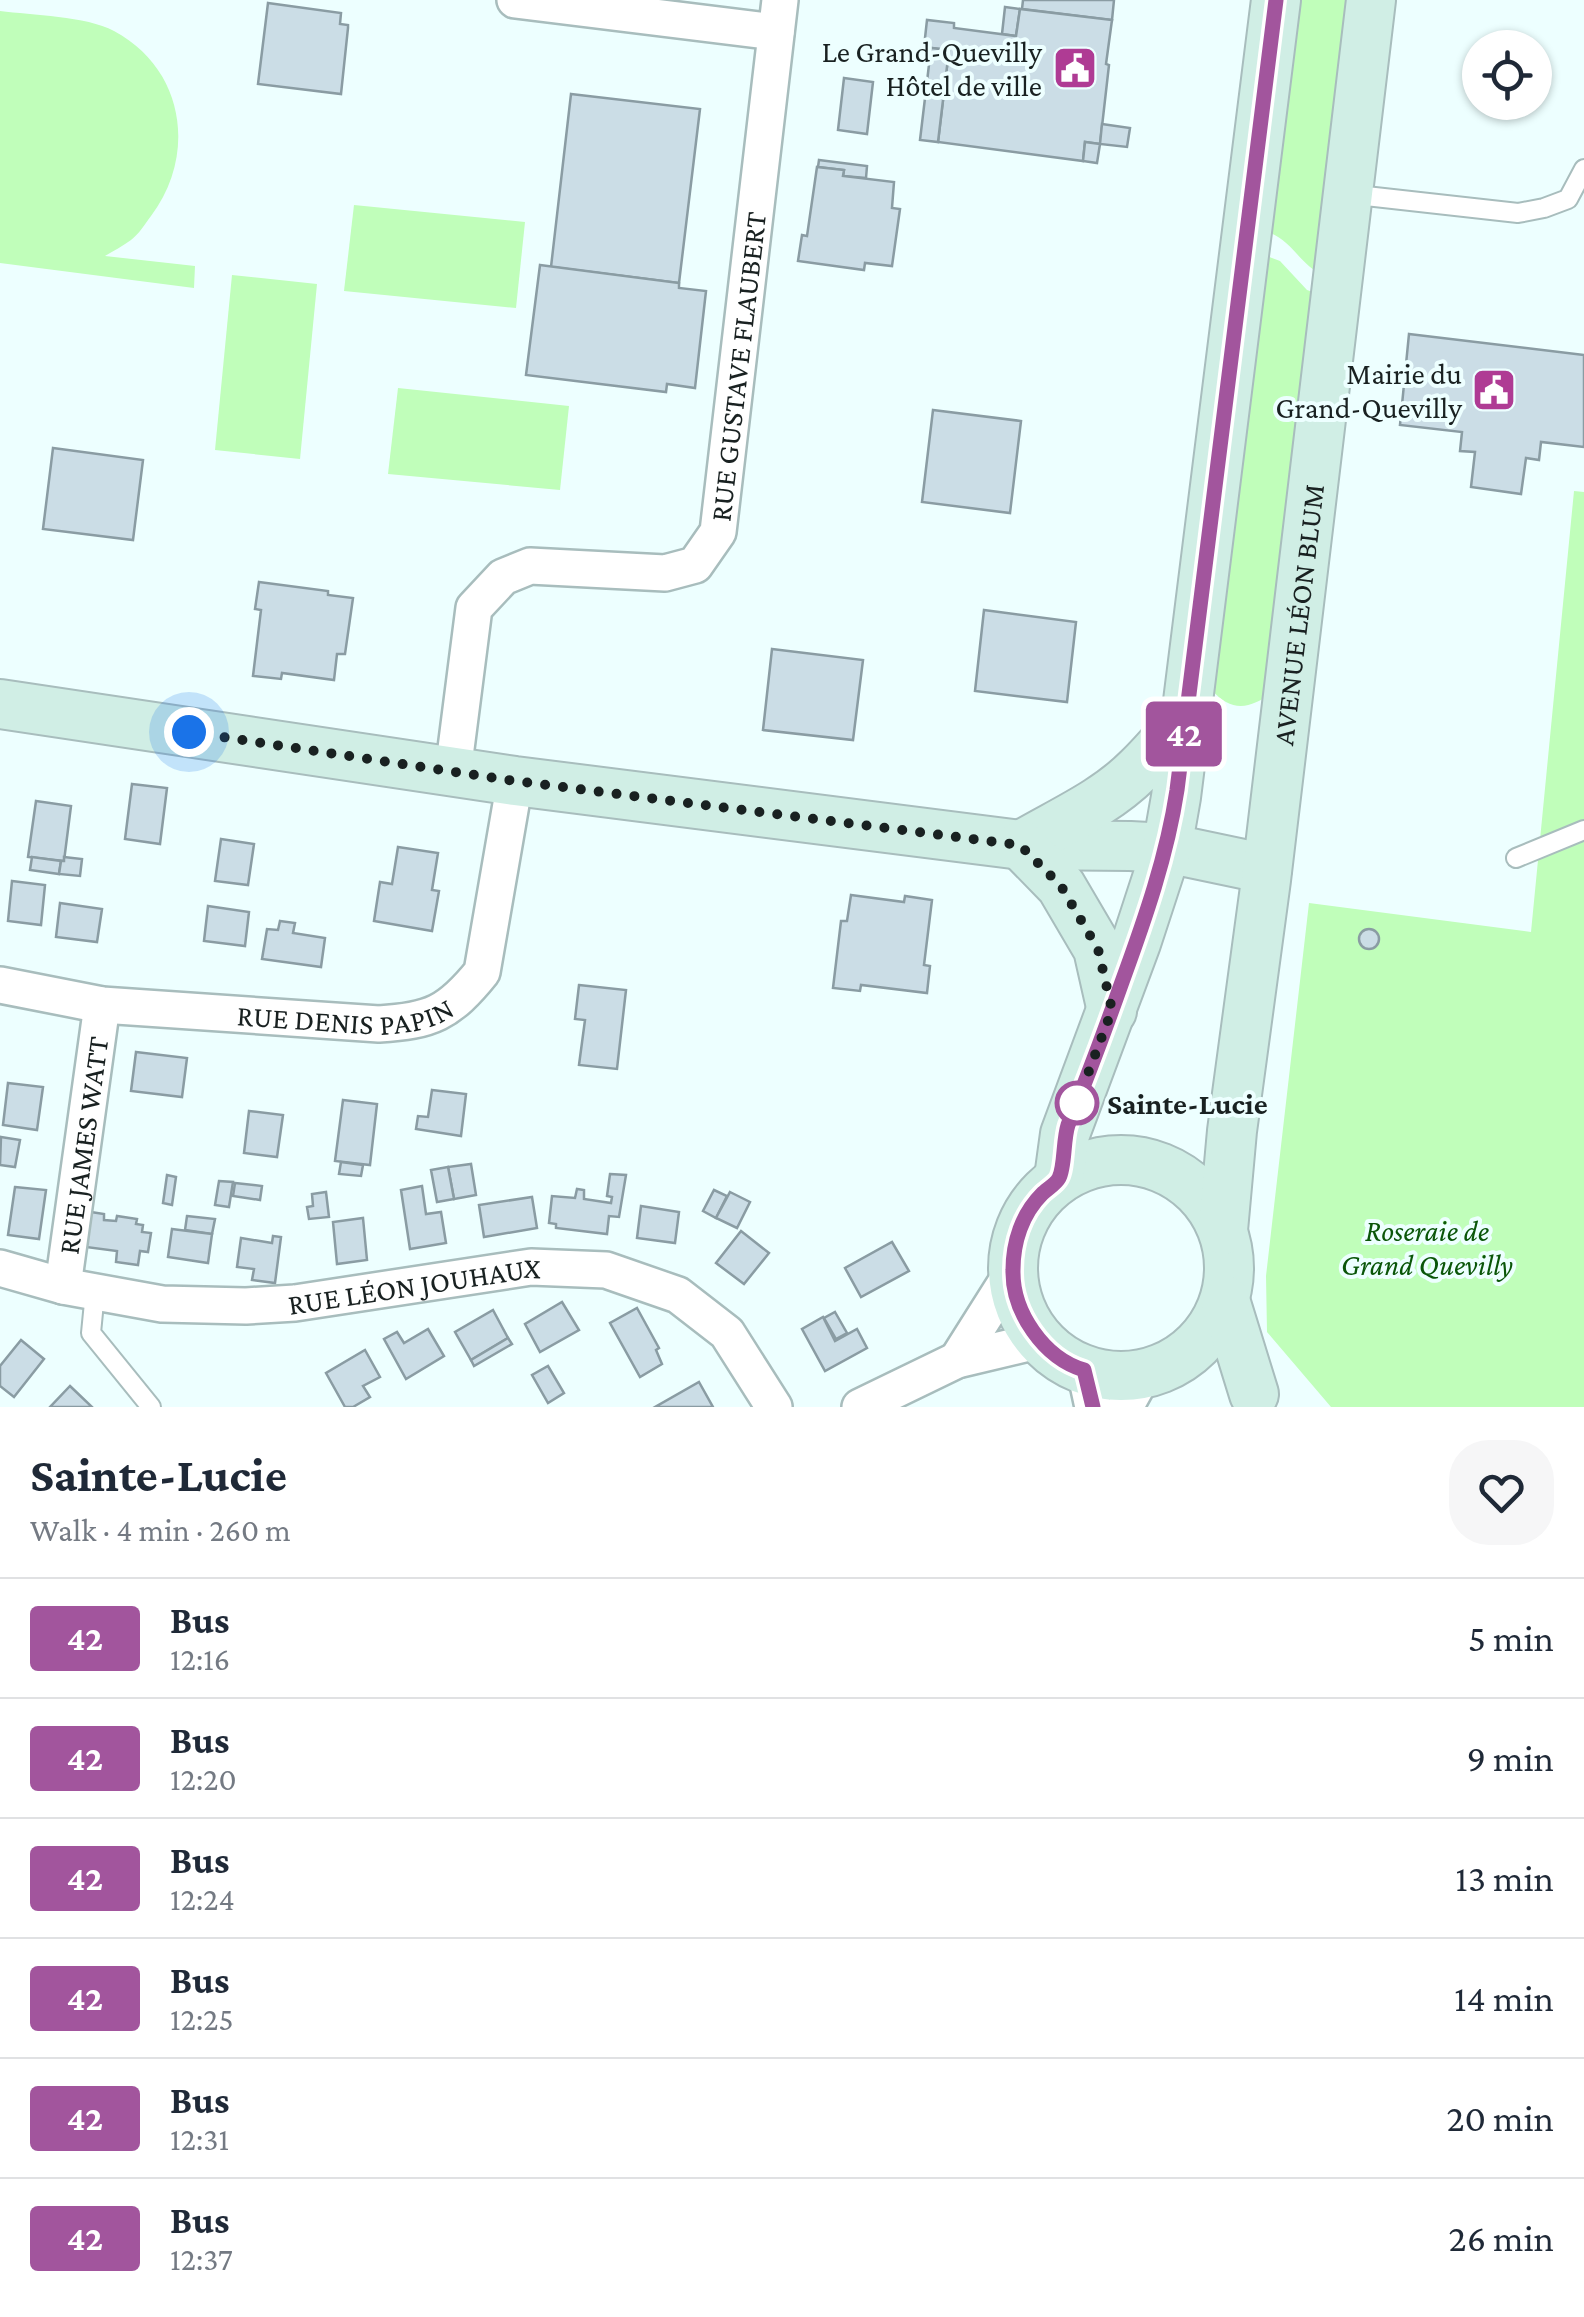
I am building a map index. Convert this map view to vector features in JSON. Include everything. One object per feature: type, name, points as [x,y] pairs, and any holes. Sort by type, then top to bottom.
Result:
[{"type":"street","points":[[515,0],[778,16]]},
{"type":"street","points":[[1059,1178],[1065,1134],[1167,848],[1276,0]]},
{"type":"street","name":"AVENUE LÉON BLUM","points":[[1223,1230],[1371,0]]},
{"type":"street","name":"RUE GUSTAVE FLAUBERT","points":[[454,772],[474,608],[503,577],[530,566],[665,574],[696,565],[718,532],[778,16]]},
{"type":"street","points":[[0,704],[515,781],[1020,845],[1167,848],[1267,869]]},
{"type":"street","points":[[1020,845],[1118,787],[1137,772],[1186,717]]},
{"type":"street","name":"RUE DENIS PAPIN","points":[[0,985],[102,1004],[380,1024],[414,1022],[441,1012],[462,996],[482,972],[515,781]]},
{"type":"street","points":[[1020,845],[1061,886],[1098,949],[1112,1010]]},
{"type":"street","name":"RUE JAMES WATT","points":[[79,1289],[102,1004]]},
{"type":"street","points":[[1150,1380],[1208,1333],[1225,1300],[1230,1265],[1223,1230],[1207,1201],[1184,1178],[1154,1164],[1121,1159],[1089,1164],[1059,1178],[1039,1196],[1024,1219],[1014,1246],[1012,1274],[1018,1301],[1031,1328],[1051,1351],[1077,1367],[1089,1388],[1106,1376],[1133,1376],[1150,1380],[1259,1401],[1225,1300]]},
{"type":"street","name":"RUE LÉON JOUHAUX","points":[[0,1268],[79,1289],[162,1304],[246,1306],[312,1301],[531,1267],[606,1270],[678,1295],[727,1334],[773,1407]]},
{"type":"street","points":[[957,1360],[1012,1274]]},
{"type":"street","points":[[860,1407],[957,1360],[1041,1340]]},
{"type":"lane","points":[[1348,194],[1518,214],[1568,199],[1584,170]]},
{"type":"lane","points":[[1516,858],[1584,830]]},
{"type":"lane","points":[[79,1289],[91,1334],[151,1407]]},
{"type":"green space","points":[[1289,0],[1360,0],[1325,276],[1282,239],[1262,230]]},
{"type":"green space","points":[[0,11],[102,26],[138,47],[156,67],[169,90],[176,115],[175,167],[166,192],[142,229],[105,256],[195,266],[194,288],[0,263]]},
{"type":"green space","points":[[354,205],[525,222],[516,308],[344,291]]},
{"type":"green space","points":[[1259,253],[1280,261],[1307,290],[1324,296],[1277,689],[1260,701],[1243,706],[1227,703],[1211,689]]},
{"type":"green space","points":[[232,275],[317,284],[300,459],[215,450]]},
{"type":"green space","points":[[398,388],[569,406],[560,490],[388,474]]},
{"type":"green space","name":"Roseraie de Grand Quevilly","points":[[1574,491],[1584,492],[1584,1407],[1331,1407],[1267,1332],[1266,1276],[1309,903],[1531,932]]},
{"type":"building","points":[[1023,0],[1114,0],[1112,20],[1022,9]]},
{"type":"building","points":[[268,3],[341,13],[340,24],[348,28],[341,94],[258,84]]},
{"type":"building","points":[[1005,7],[1020,9],[1016,36],[1002,34]]},
{"type":"building","points":[[1020,9],[1112,20],[1100,144],[1085,142],[1083,161],[938,142],[949,50],[924,47],[927,20],[954,23],[954,28],[1016,36]]},
{"type":"building","points":[[931,48],[949,50],[938,142],[920,140]]},
{"type":"building","points":[[844,78],[873,82],[867,134],[838,130]]},
{"type":"building","points":[[571,94],[700,109],[679,283],[551,267]]},
{"type":"building","points":[[1102,124],[1130,128],[1127,147],[1100,144]]},
{"type":"building","points":[[1085,142],[1100,144],[1097,163],[1083,161]]},
{"type":"building","points":[[819,160],[867,166],[866,178],[843,176],[844,170],[818,167]]},
{"type":"building","points":[[817,167],[844,170],[843,176],[894,182],[892,208],[900,209],[892,266],[865,263],[864,270],[798,261],[802,235],[807,236]]},
{"type":"building","points":[[540,265],[679,283],[679,288],[706,291],[695,388],[667,384],[666,392],[526,375]]},
{"type":"building","name":"Mairie du Grand-Quevilly","points":[[1409,334],[1584,355],[1584,447],[1541,442],[1539,460],[1526,458],[1521,494],[1471,487],[1475,452],[1460,451],[1462,432],[1400,425]]},
{"type":"building","points":[[933,410],[1021,421],[1010,513],[922,502]]},
{"type":"building","points":[[53,448],[143,460],[133,540],[43,529]]},
{"type":"building","points":[[259,582],[353,598],[345,654],[337,654],[334,680],[282,673],[281,679],[253,676],[261,610],[255,609]]},
{"type":"building","points":[[984,610],[1076,622],[1067,702],[975,691]]},
{"type":"building","points":[[772,649],[863,660],[853,740],[763,730]]},
{"type":"building","points":[[132,784],[167,788],[160,844],[125,839]]},
{"type":"building","points":[[36,801],[71,806],[64,861],[28,857]]},
{"type":"building","points":[[221,839],[254,844],[248,885],[215,881]]},
{"type":"building","points":[[398,847],[438,853],[432,890],[439,891],[432,931],[374,921],[380,882],[392,884]]},
{"type":"building","points":[[32,857],[61,861],[59,874],[30,870]]},
{"type":"building","points":[[64,857],[82,859],[80,876],[59,874]]},
{"type":"building","points":[[12,881],[45,885],[41,925],[8,921]]},
{"type":"building","points":[[851,895],[904,902],[905,896],[932,900],[924,965],[930,966],[927,993],[861,985],[860,991],[833,988],[841,921],[847,921]]},
{"type":"building","points":[[60,903],[102,909],[97,942],[56,937]]},
{"type":"building","points":[[208,906],[249,912],[245,946],[204,941]]},
{"type":"building","points":[[280,921],[295,923],[293,933],[325,938],[321,967],[262,959],[267,929],[278,930]]},
{"type":"building","points":[[1369,929],[1379,939],[1369,949],[1359,939]]},
{"type":"building","points":[[579,985],[626,990],[617,1069],[579,1065],[585,1020],[575,1019]]},
{"type":"building","points":[[136,1052],[187,1058],[182,1097],[131,1091]]},
{"type":"building","points":[[8,1083],[43,1087],[37,1130],[3,1125]]},
{"type":"building","points":[[432,1090],[466,1094],[461,1136],[416,1129],[418,1116],[428,1117]]},
{"type":"building","points":[[343,1100],[377,1104],[370,1165],[335,1161]]},
{"type":"building","points":[[249,1111],[283,1115],[277,1157],[244,1153]]},
{"type":"building","points":[[1,1137],[20,1140],[15,1167],[0,1165]]},
{"type":"building","points":[[341,1162],[363,1165],[361,1176],[339,1174]]},
{"type":"building","points":[[471,1164],[476,1195],[454,1199],[448,1167]]},
{"type":"building","points":[[448,1167],[454,1199],[437,1202],[431,1170]]},
{"type":"building","points":[[610,1174],[626,1175],[619,1217],[609,1216],[607,1234],[556,1228],[556,1224],[549,1223],[552,1196],[575,1198],[577,1189],[584,1190],[584,1199],[611,1203],[612,1197],[607,1196]]},
{"type":"building","points":[[167,1175],[176,1177],[172,1205],[163,1203]]},
{"type":"building","points":[[219,1181],[233,1182],[229,1207],[215,1205]]},
{"type":"building","points":[[235,1183],[262,1186],[260,1200],[233,1196]]},
{"type":"building","points":[[422,1186],[426,1214],[441,1212],[446,1243],[410,1249],[401,1190]]},
{"type":"building","points":[[15,1187],[46,1190],[39,1239],[8,1235]]},
{"type":"building","points":[[714,1190],[727,1196],[716,1218],[703,1211]]},
{"type":"building","points":[[326,1192],[329,1217],[309,1219],[307,1207],[313,1206],[312,1194]]},
{"type":"building","points":[[730,1192],[750,1202],[737,1228],[716,1218]]},
{"type":"building","points":[[532,1197],[537,1228],[484,1237],[479,1205]]},
{"type":"building","points":[[641,1206],[679,1212],[675,1243],[637,1238]]},
{"type":"building","points":[[91,1212],[104,1214],[104,1220],[116,1221],[117,1216],[137,1219],[136,1224],[143,1225],[142,1232],[151,1233],[148,1252],[140,1251],[138,1265],[116,1262],[117,1251],[86,1247]]},
{"type":"building","points":[[187,1216],[215,1219],[212,1234],[185,1230]]},
{"type":"building","points":[[363,1218],[367,1260],[337,1264],[333,1222]]},
{"type":"building","points":[[172,1229],[212,1234],[208,1263],[168,1257]]},
{"type":"building","points":[[741,1231],[769,1253],[744,1284],[716,1263]]},
{"type":"building","points":[[273,1236],[281,1237],[275,1283],[252,1280],[254,1269],[237,1267],[241,1238],[272,1243]]},
{"type":"building","points":[[892,1242],[909,1271],[861,1297],[845,1268]]},
{"type":"building","points":[[562,1302],[579,1330],[540,1352],[525,1324]]},
{"type":"building","points":[[637,1308],[659,1348],[656,1350],[662,1364],[640,1377],[610,1323]]},
{"type":"building","points":[[493,1310],[508,1338],[471,1360],[455,1332]]},
{"type":"building","points":[[835,1312],[847,1333],[836,1339],[824,1318]]},
{"type":"building","points":[[823,1317],[835,1341],[857,1329],[867,1348],[825,1371],[802,1329]]},
{"type":"building","points":[[428,1329],[444,1356],[406,1379],[384,1339],[397,1332],[404,1343]]},
{"type":"building","points":[[508,1338],[512,1344],[474,1366],[471,1360]]},
{"type":"building","points":[[21,1340],[44,1359],[14,1397],[0,1386],[0,1366]]},
{"type":"building","points":[[365,1350],[380,1377],[363,1386],[370,1397],[345,1407],[326,1373]]},
{"type":"building","points":[[548,1366],[564,1393],[548,1403],[532,1375]]},
{"type":"building","points":[[699,1382],[713,1407],[655,1407]]},
{"type":"building","points":[[70,1386],[92,1407],[50,1407]]},
{"type":"bus line","name":"42","points":[[1093,1407],[1084,1370],[1051,1351],[1031,1328],[1018,1301],[1012,1274],[1014,1246],[1024,1219],[1039,1196],[1059,1178],[1065,1134],[1167,848],[1276,0]]},
{"type":"place","name":"Le Grand-Quevilly Hôtel de ville","points":[[1075,68]]},
{"type":"place","name":"Mairie du Grand-Quevilly","points":[[1494,390]]},
{"type":"place","name":"Sainte-Lucie","points":[[1077,1103]]},
{"type":"route","points":[[189,732],[515,781],[1020,845],[1061,886],[1098,949],[1112,1010],[1075,1108],[1077,1103]]}]
